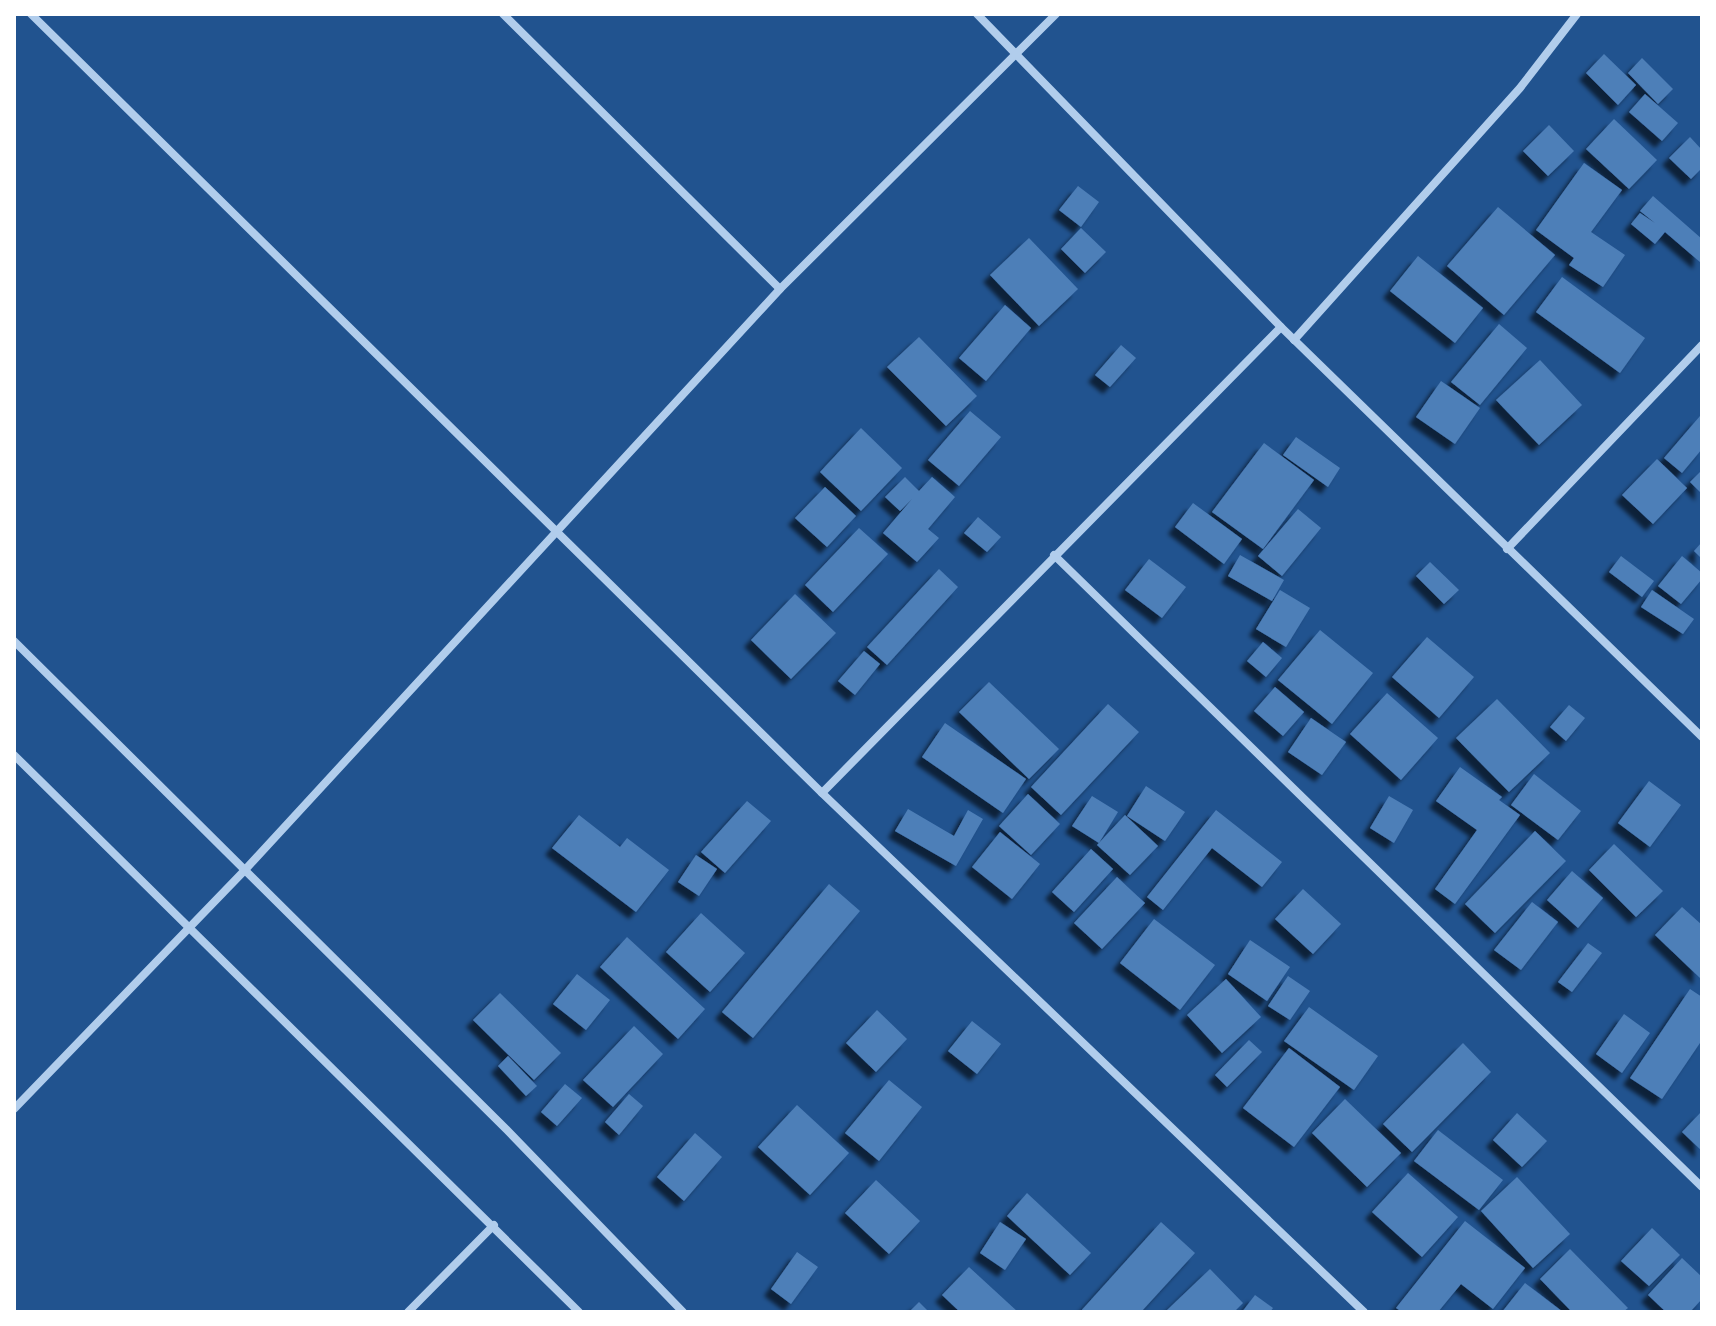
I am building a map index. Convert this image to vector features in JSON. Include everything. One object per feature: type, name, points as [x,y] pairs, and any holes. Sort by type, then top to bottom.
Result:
[{"type":"street","points":[[31,14],[560,531],[822,793],[1364,1312]]},
{"type":"street","points":[[503,14],[780,289]]},
{"type":"street","points":[[977,14],[1294,340],[1702,737]]},
{"type":"street","points":[[14,1109],[244,871],[780,289],[1056,14]]},
{"type":"street","points":[[1294,340],[1520,88],[1577,14]]},
{"type":"street","points":[[822,793],[1281,327]]},
{"type":"street","points":[[1507,549],[1702,345]]},
{"type":"street","points":[[1054,555],[1702,1187]]},
{"type":"street","points":[[14,641],[507,1130],[683,1312]]},
{"type":"street","points":[[14,755],[579,1312]]},
{"type":"street","points":[[408,1312],[494,1225]]},
{"type":"building","points":[[1604,54],[1636,85],[1618,105],[1586,73]]},
{"type":"building","points":[[1642,58],[1673,89],[1658,104],[1628,73]]},
{"type":"building","points":[[1645,94],[1678,123],[1662,141],[1629,112]]},
{"type":"building","points":[[1614,119],[1657,160],[1629,189],[1586,149]]},
{"type":"building","points":[[1549,125],[1574,151],[1548,176],[1523,151]]},
{"type":"building","points":[[1690,137],[1702,150],[1702,168],[1691,179],[1669,158]]},
{"type":"building","points":[[1584,163],[1622,190],[1591,232],[1625,255],[1603,287],[1569,265],[1574,258],[1536,230]]},
{"type":"building","points":[[1078,186],[1099,202],[1081,227],[1059,210]]},
{"type":"building","points":[[1653,196],[1702,239],[1700,262],[1665,232],[1655,244],[1631,224],[1640,213],[1655,223],[1640,211]]},
{"type":"building","points":[[1498,207],[1555,255],[1504,315],[1447,266]]},
{"type":"building","points":[[1081,228],[1106,252],[1085,273],[1061,249]]},
{"type":"building","points":[[1029,238],[1078,289],[1039,326],[990,275]]},
{"type":"building","points":[[1418,256],[1483,308],[1455,343],[1390,291]]},
{"type":"building","points":[[1562,277],[1645,338],[1620,373],[1536,312]]},
{"type":"building","points":[[1005,305],[1031,328],[986,381],[959,358]]},
{"type":"building","points":[[1499,324],[1527,348],[1480,405],[1451,382]]},
{"type":"building","points":[[919,337],[977,396],[946,426],[887,367]]},
{"type":"building","points":[[1121,345],[1136,358],[1110,387],[1095,375]]},
{"type":"building","points":[[1540,360],[1582,405],[1539,445],[1496,400]]},
{"type":"building","points":[[1441,381],[1480,408],[1455,444],[1416,417]]},
{"type":"building","points":[[970,411],[1001,437],[959,486],[928,460]]},
{"type":"building","points":[[1700,416],[1702,449],[1682,473],[1664,458]]},
{"type":"building","points":[[861,428],[902,468],[861,511],[820,472]]},
{"type":"building","points":[[1296,437],[1340,468],[1328,487],[1283,455]]},
{"type":"building","points":[[1264,443],[1314,480],[1263,549],[1212,512]]},
{"type":"building","points":[[1657,459],[1687,488],[1653,524],[1622,495]]},
{"type":"building","points":[[1702,470],[1702,494],[1690,482]]},
{"type":"building","points":[[905,477],[919,491],[932,477],[955,497],[928,529],[939,538],[917,562],[883,533],[912,499],[900,511],[885,497]]},
{"type":"building","points":[[825,487],[856,516],[827,547],[795,518]]},
{"type":"building","points":[[1193,503],[1242,539],[1224,564],[1175,527]]},
{"type":"building","points":[[1298,509],[1321,528],[1282,576],[1258,556]]},
{"type":"building","points":[[978,517],[1001,537],[987,552],[964,533]]},
{"type":"building","points":[[859,528],[888,554],[833,612],[805,585]]},
{"type":"building","points":[[1702,542],[1702,559],[1694,551]]},
{"type":"building","points":[[1240,555],[1284,580],[1272,601],[1228,576]]},
{"type":"building","points":[[1621,556],[1654,581],[1642,597],[1609,572]]},
{"type":"building","points":[[1682,556],[1702,573],[1702,579],[1681,604],[1658,586]]},
{"type":"building","points":[[1149,559],[1186,587],[1162,618],[1125,590]]},
{"type":"building","points":[[1430,562],[1459,590],[1444,604],[1416,576]]},
{"type":"building","points":[[939,569],[958,587],[887,665],[867,647]]},
{"type":"building","points":[[1280,590],[1310,608],[1286,647],[1256,629]]},
{"type":"building","points":[[1652,590],[1694,619],[1683,634],[1641,607]]},
{"type":"building","points":[[795,594],[836,633],[791,679],[751,640]]},
{"type":"building","points":[[1320,630],[1373,673],[1332,724],[1278,680]]},
{"type":"building","points":[[1427,637],[1474,677],[1439,718],[1392,677]]},
{"type":"building","points":[[1263,642],[1282,658],[1266,677],[1247,661]]},
{"type":"building","points":[[864,651],[880,664],[855,695],[838,681]]},
{"type":"building","points":[[989,682],[1059,749],[1029,779],[959,712]]},
{"type":"building","points":[[1275,687],[1304,712],[1283,736],[1254,711]]},
{"type":"building","points":[[1387,693],[1438,738],[1401,780],[1350,734]]},
{"type":"building","points":[[1497,699],[1550,753],[1509,792],[1456,738]]},
{"type":"building","points":[[1108,704],[1139,732],[1061,815],[1031,787]]},
{"type":"building","points":[[1569,705],[1585,718],[1566,741],[1550,727]]},
{"type":"building","points":[[1311,718],[1346,742],[1322,775],[1288,752]]},
{"type":"building","points":[[945,723],[1026,779],[1003,813],[922,757]]},
{"type":"building","points":[[1460,767],[1502,797],[1499,800],[1520,815],[1455,904],[1435,889],[1477,830],[1436,801]]},
{"type":"building","points":[[1534,774],[1581,811],[1558,840],[1511,805]]},
{"type":"building","points":[[1649,781],[1681,805],[1650,847],[1618,823]]},
{"type":"building","points":[[1146,786],[1185,812],[1165,841],[1127,816]]},
{"type":"building","points":[[1028,794],[1060,824],[1031,855],[999,826]]},
{"type":"building","points":[[1092,796],[1118,812],[1099,843],[1072,826]]},
{"type":"building","points":[[1389,796],[1413,810],[1394,843],[1370,828]]},
{"type":"building","points":[[747,801],[771,821],[725,873],[701,852]]},
{"type":"building","points":[[908,809],[954,836],[968,810],[983,819],[956,866],[895,831]]},
{"type":"building","points":[[1216,810],[1282,862],[1262,887],[1212,848],[1163,910],[1147,897]]},
{"type":"building","points":[[579,815],[620,847],[627,838],[669,870],[636,912],[552,848]]},
{"type":"building","points":[[1125,815],[1158,846],[1130,875],[1097,845]]},
{"type":"building","points":[[1535,831],[1566,861],[1495,933],[1465,904]]},
{"type":"building","points":[[1000,832],[1040,864],[1012,899],[972,867]]},
{"type":"building","points":[[1614,844],[1663,891],[1636,917],[1589,870]]},
{"type":"building","points":[[1091,849],[1113,869],[1074,912],[1052,892]]},
{"type":"building","points":[[696,855],[717,869],[699,896],[678,882]]},
{"type":"building","points":[[1572,871],[1603,898],[1578,928],[1547,900]]},
{"type":"building","points":[[1117,877],[1145,903],[1102,949],[1074,923]]},
{"type":"building","points":[[829,884],[860,911],[753,1038],[722,1012]]},
{"type":"building","points":[[1303,889],[1341,924],[1313,954],[1275,919]]},
{"type":"building","points":[[1532,902],[1558,922],[1521,970],[1494,950]]},
{"type":"building","points":[[1682,907],[1702,925],[1700,978],[1655,935]]},
{"type":"building","points":[[701,913],[745,953],[710,992],[666,952]]},
{"type":"building","points":[[1154,919],[1215,965],[1180,1010],[1120,963]]},
{"type":"building","points":[[627,937],[705,1009],[678,1039],[600,967]]},
{"type":"building","points":[[1250,940],[1290,967],[1267,1001],[1228,974]]},
{"type":"building","points":[[1588,943],[1602,953],[1572,992],[1558,982]]},
{"type":"building","points":[[577,974],[610,1000],[586,1030],[553,1004]]},
{"type":"building","points":[[1288,976],[1310,991],[1290,1020],[1268,1006]]},
{"type":"building","points":[[1226,979],[1261,1017],[1222,1053],[1187,1015]]},
{"type":"building","points":[[1690,989],[1702,997],[1702,1040],[1662,1099],[1630,1078]]},
{"type":"building","points":[[500,993],[561,1053],[534,1080],[473,1020]]},
{"type":"building","points":[[1309,1007],[1378,1056],[1354,1090],[1284,1041]]},
{"type":"building","points":[[877,1010],[907,1039],[876,1072],[846,1043]]},
{"type":"building","points":[[1624,1014],[1650,1033],[1622,1073],[1596,1054]]},
{"type":"building","points":[[972,1021],[1001,1044],[977,1074],[948,1051]]},
{"type":"building","points":[[634,1026],[663,1054],[613,1107],[583,1080]]},
{"type":"building","points":[[1249,1040],[1262,1052],[1227,1087],[1215,1075]]},
{"type":"building","points":[[1463,1043],[1491,1072],[1412,1152],[1383,1124]]},
{"type":"building","points":[[1289,1048],[1340,1087],[1294,1147],[1243,1108]]},
{"type":"building","points":[[508,1056],[537,1086],[526,1096],[498,1066]]},
{"type":"building","points":[[889,1080],[922,1107],[879,1161],[845,1133]]},
{"type":"building","points":[[565,1084],[582,1098],[557,1126],[541,1112]]},
{"type":"building","points":[[629,1094],[643,1106],[619,1135],[605,1122]]},
{"type":"building","points":[[1345,1099],[1401,1153],[1367,1187],[1312,1133]]},
{"type":"building","points":[[797,1105],[849,1153],[810,1195],[758,1147]]},
{"type":"building","points":[[1702,1111],[1702,1151],[1682,1132]]},
{"type":"building","points":[[1517,1113],[1547,1141],[1522,1167],[1493,1140]]},
{"type":"building","points":[[1438,1130],[1503,1180],[1479,1210],[1414,1161]]},
{"type":"building","points":[[695,1133],[722,1157],[684,1201],[657,1177]]},
{"type":"building","points":[[1408,1173],[1458,1217],[1422,1257],[1372,1212]]},
{"type":"building","points":[[1517,1177],[1570,1234],[1533,1268],[1481,1211]]},
{"type":"building","points":[[876,1180],[920,1221],[889,1254],[845,1213]]},
{"type":"building","points":[[1027,1193],[1091,1253],[1070,1275],[1007,1216]]},
{"type":"building","points":[[1465,1221],[1525,1268],[1493,1309],[1461,1284],[1438,1312],[1402,1312],[1396,1308]]},
{"type":"building","points":[[1000,1222],[1026,1239],[1005,1270],[980,1253]]},
{"type":"building","points":[[1161,1222],[1195,1253],[1141,1312],[1080,1312]]},
{"type":"building","points":[[1652,1228],[1680,1255],[1649,1286],[1621,1261]]},
{"type":"building","points":[[1570,1249],[1628,1308],[1623,1312],[1572,1312],[1540,1279]]},
{"type":"building","points":[[797,1252],[818,1267],[791,1304],[771,1289]]},
{"type":"building","points":[[1682,1258],[1702,1277],[1702,1299],[1690,1312],[1666,1312],[1648,1295]]},
{"type":"building","points":[[969,1267],[1018,1312],[960,1312],[942,1295]]},
{"type":"building","points":[[1210,1269],[1243,1303],[1234,1312],[1165,1312]]},
{"type":"building","points":[[1525,1283],[1563,1312],[1502,1312]]},
{"type":"building","points":[[1255,1295],[1273,1308],[1270,1312],[1242,1312]]},
{"type":"building","points":[[919,1302],[929,1312],[909,1312]]}]
